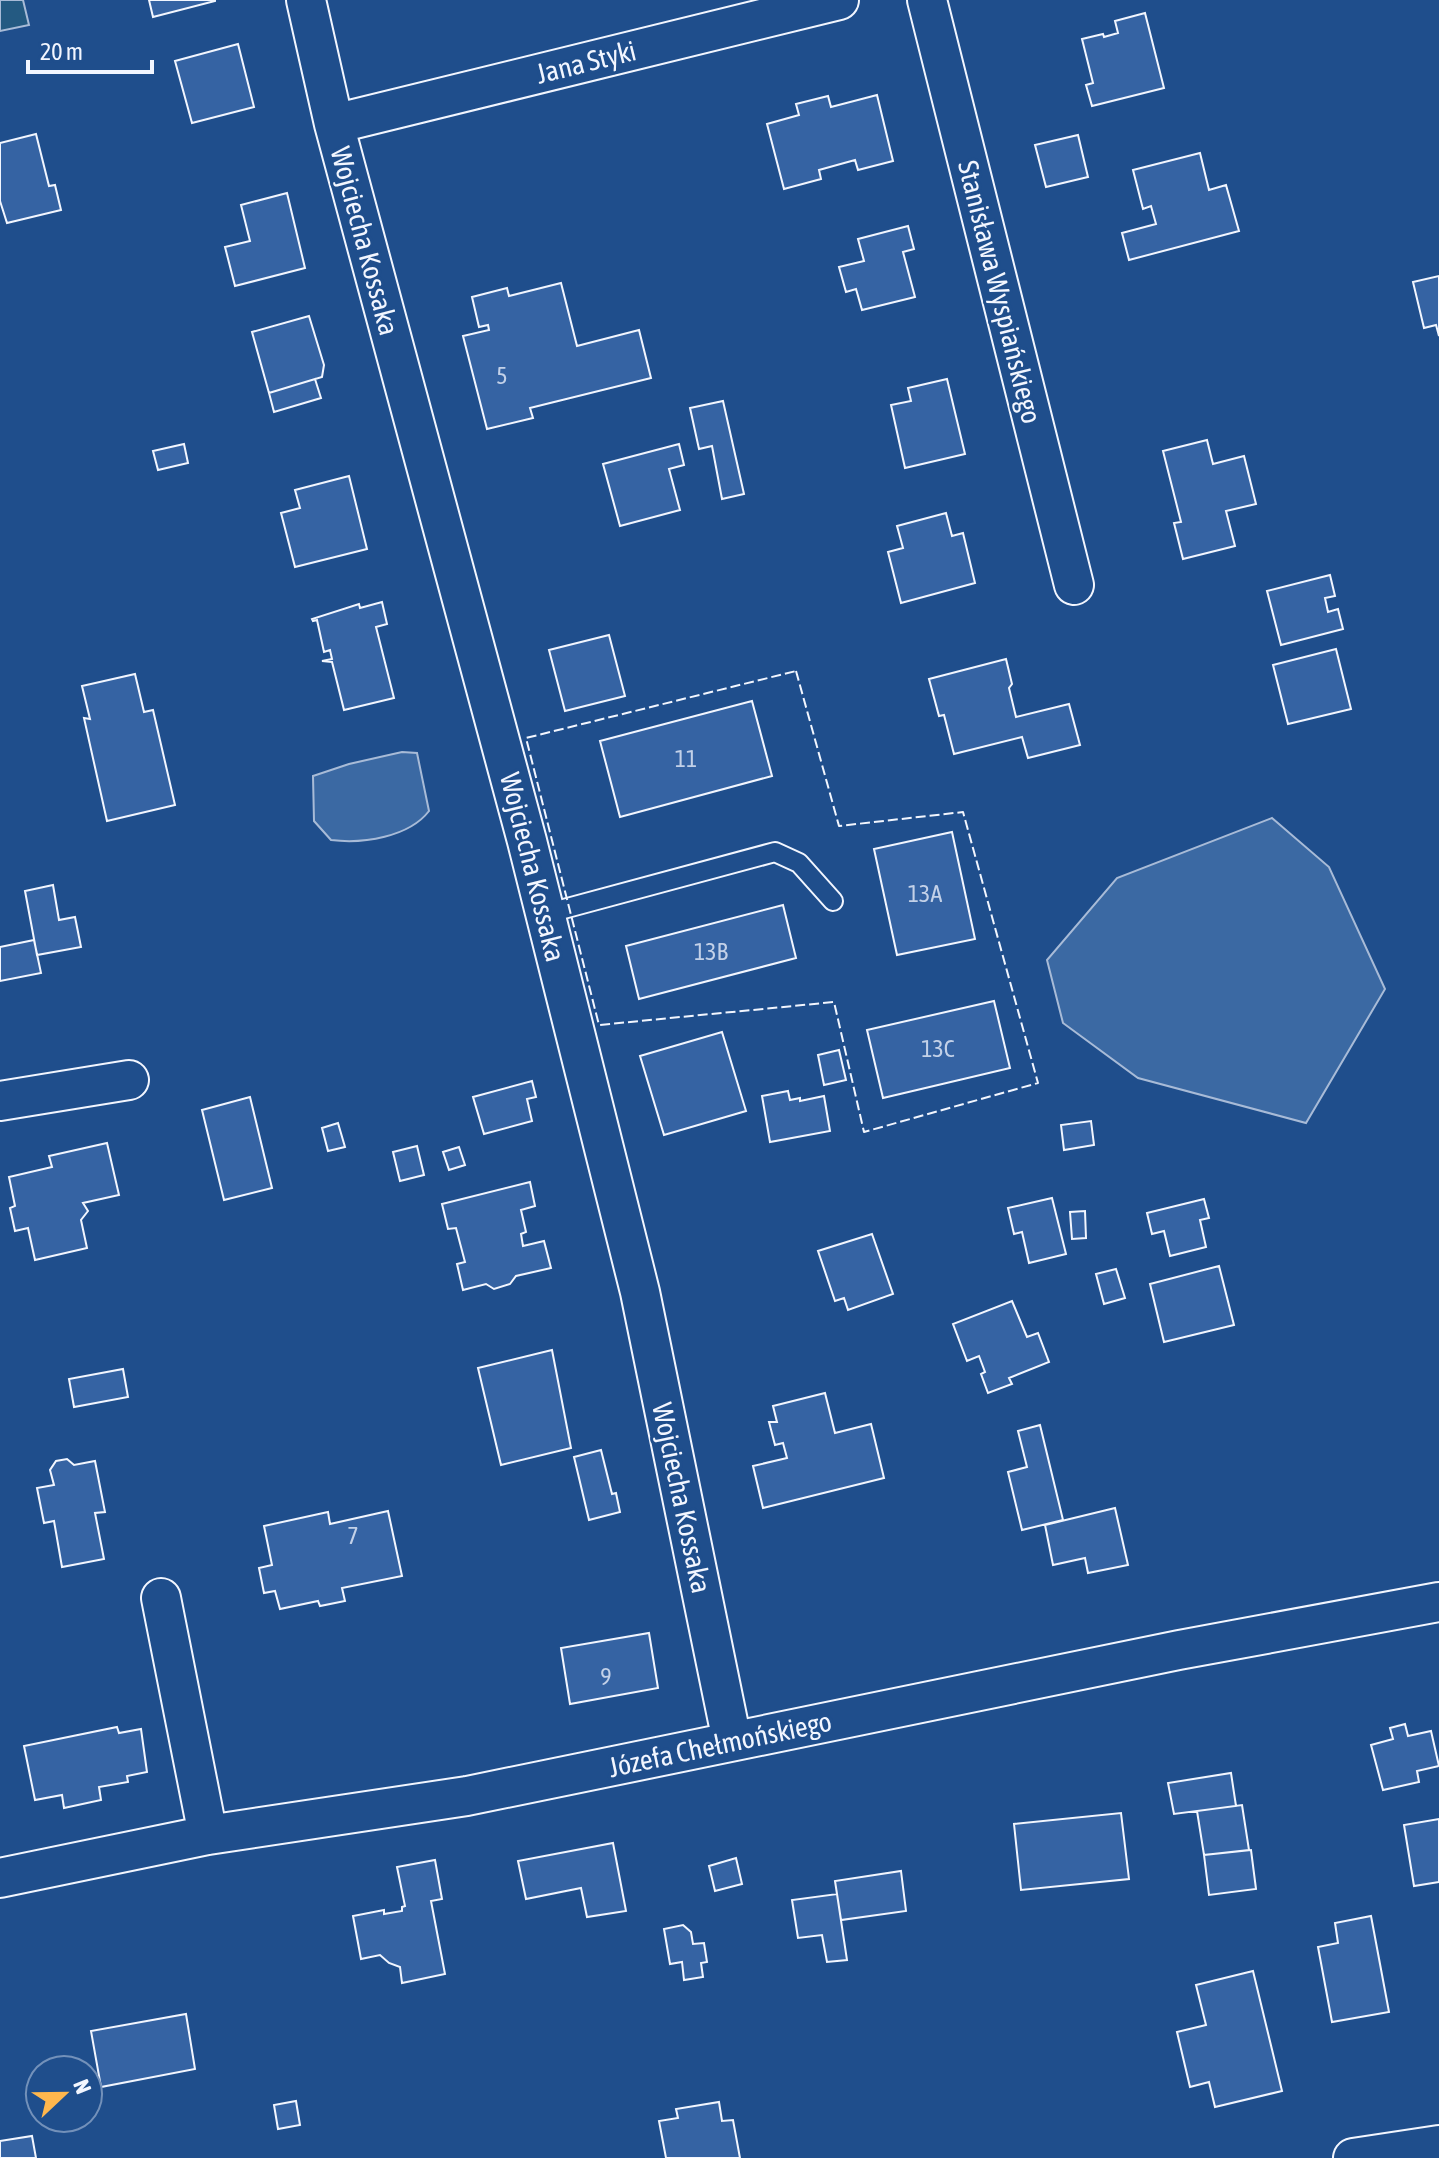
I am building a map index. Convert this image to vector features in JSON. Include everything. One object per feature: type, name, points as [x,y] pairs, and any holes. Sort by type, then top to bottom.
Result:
[{"type":"street","name":"Wojciecha Kossaka","points":[[306,0],[334,124],[477,650],[640,1292],[732,1741]]},
{"type":"street","name":"Jana Styki","points":[[334,124],[839,0]]},
{"type":"street","name":"Stanisława Wyspiańskiego","points":[[927,0],[1074,585]]},
{"type":"street","points":[[0,1101],[129,1080]]},
{"type":"street","points":[[161,1598],[208,1835]]},
{"type":"street","name":"Józefa Chełmońskiego","points":[[0,1878],[208,1835],[467,1796],[1179,1650],[1439,1602]]},
{"type":"street","points":[[1353,2158],[1439,2145]]},
{"type":"lane","points":[[545,914],[775,852],[799,863],[833,901]]},
{"type":"shaded area","points":[[0,0],[23,0],[29,25],[0,31]]},
{"type":"shaded area","points":[[402,752],[417,753],[429,811],[398,833],[357,841],[331,840],[314,821],[313,776]]},
{"type":"shaded area","points":[[1272,818],[1329,867],[1385,989],[1306,1123],[1138,1078],[1063,1023],[1047,960],[1117,878]]},
{"type":"building","points":[[149,0],[215,0],[215,1],[153,17]]},
{"type":"building","points":[[1145,13],[1164,88],[1092,106],[1086,85],[1093,83],[1082,39],[1118,33],[1115,21]]},
{"type":"building","points":[[238,44],[254,107],[192,123],[175,61]]},
{"type":"building","points":[[877,95],[893,161],[858,170],[855,160],[819,170],[821,179],[784,189],[767,124],[799,115],[796,104],[828,96],[831,107]]},
{"type":"building","points":[[36,134],[49,186],[55,185],[61,210],[7,223],[0,201],[0,143]]},
{"type":"building","points":[[1078,135],[1088,177],[1046,187],[1035,145]]},
{"type":"building","points":[[1200,153],[1209,190],[1226,185],[1239,231],[1129,260],[1122,233],[1156,224],[1151,206],[1143,209],[1133,170]]},
{"type":"building","points":[[287,193],[305,268],[235,286],[225,247],[250,241],[241,205]]},
{"type":"building","points":[[908,226],[914,249],[903,252],[915,297],[862,310],[856,289],[846,292],[839,267],[864,261],[858,239]]},
{"type":"building","points":[[1439,276],[1439,336],[1436,325],[1424,328],[1413,282]]},
{"type":"building","points":[[561,283],[577,346],[639,330],[651,378],[530,408],[533,418],[487,429],[463,336],[489,330],[488,325],[479,327],[472,297],[507,288],[509,296]]},
{"type":"building","points":[[309,316],[324,365],[322,377],[269,393],[252,332]]},
{"type":"building","points":[[315,379],[321,398],[274,412],[269,393]]},
{"type":"building","points":[[947,379],[965,454],[905,468],[891,405],[911,401],[908,388]]},
{"type":"building","points":[[723,401],[744,494],[722,499],[712,446],[699,449],[690,408]]},
{"type":"building","points":[[1207,440],[1213,464],[1244,456],[1256,504],[1226,511],[1235,546],[1183,559],[1174,523],[1181,522],[1163,451]]},
{"type":"building","points":[[184,444],[188,463],[158,470],[153,451]]},
{"type":"building","points":[[679,444],[684,465],[669,469],[680,510],[620,526],[603,464]]},
{"type":"building","points":[[349,476],[367,549],[295,567],[281,513],[300,508],[295,490]]},
{"type":"building","points":[[946,513],[952,536],[963,533],[975,583],[901,603],[888,552],[903,548],[897,526]]},
{"type":"building","points":[[1330,575],[1335,596],[1325,598],[1328,612],[1338,609],[1343,629],[1281,645],[1267,591]]},
{"type":"building","points":[[382,602],[387,624],[376,627],[394,698],[344,710],[332,662],[322,661],[332,659],[330,650],[324,652],[317,620],[312,619],[359,604],[360,608]]},
{"type":"building","points":[[609,635],[625,696],[565,711],[549,650]]},
{"type":"building","points":[[1336,649],[1351,709],[1288,724],[1273,665]]},
{"type":"building","points":[[1006,659],[1016,717],[1069,704],[1080,745],[1028,758],[1022,737],[954,754],[944,715],[939,716],[929,679]]},
{"type":"building","points":[[135,674],[144,712],[153,710],[175,805],[107,821],[84,718],[90,719],[82,686]]},
{"type":"building","points":[[752,701],[772,776],[620,817],[600,741]]},
{"type":"building","points":[[952,832],[975,939],[897,955],[874,849]]},
{"type":"building","points":[[53,885],[59,920],[75,917],[81,947],[37,955],[25,891]]},
{"type":"building","points":[[783,905],[796,958],[639,999],[626,946]]},
{"type":"building","points":[[34,940],[41,973],[0,981],[0,947]]},
{"type":"building","points":[[994,1001],[1010,1068],[883,1098],[867,1030]]},
{"type":"building","points":[[722,1032],[746,1111],[664,1135],[640,1056]]},
{"type":"building","points":[[839,1050],[846,1080],[824,1085],[818,1055]]},
{"type":"building","points":[[532,1081],[536,1097],[527,1099],[532,1121],[484,1134],[473,1097]]},
{"type":"building","points":[[788,1091],[790,1100],[824,1096],[830,1131],[770,1142],[762,1096]]},
{"type":"building","points":[[250,1097],[272,1188],[224,1200],[202,1110]]},
{"type":"building","points":[[1091,1121],[1094,1145],[1064,1150],[1061,1125]]},
{"type":"building","points":[[338,1123],[345,1147],[328,1151],[322,1128]]},
{"type":"building","points":[[107,1143],[119,1195],[83,1203],[88,1211],[81,1220],[87,1248],[35,1260],[28,1228],[15,1231],[10,1208],[15,1206],[9,1177],[52,1167],[49,1156]]},
{"type":"building","points":[[417,1146],[424,1175],[400,1181],[393,1152]]},
{"type":"building","points":[[459,1147],[465,1165],[449,1170],[443,1152]]},
{"type":"building","points":[[530,1182],[535,1206],[521,1210],[526,1232],[521,1234],[523,1246],[544,1241],[551,1268],[516,1276],[510,1284],[494,1289],[486,1284],[463,1290],[457,1264],[465,1262],[456,1228],[448,1229],[442,1204]]},
{"type":"building","points":[[1052,1198],[1066,1254],[1029,1263],[1022,1232],[1014,1234],[1008,1208]]},
{"type":"building","points":[[1204,1199],[1209,1218],[1200,1220],[1206,1247],[1170,1256],[1164,1231],[1152,1234],[1147,1213]]},
{"type":"building","points":[[1085,1211],[1086,1238],[1072,1239],[1070,1212]]},
{"type":"building","points":[[872,1234],[893,1294],[848,1310],[844,1298],[835,1301],[818,1251]]},
{"type":"building","points":[[1219,1266],[1234,1325],[1164,1342],[1150,1284]]},
{"type":"building","points":[[1116,1269],[1125,1298],[1104,1304],[1096,1274]]},
{"type":"building","points":[[1012,1301],[1027,1337],[1038,1333],[1049,1362],[1009,1378],[1012,1384],[988,1393],[979,1356],[967,1361],[953,1324]]},
{"type":"building","points":[[552,1350],[571,1448],[501,1465],[478,1368]]},
{"type":"building","points":[[123,1369],[128,1397],[74,1407],[69,1379]]},
{"type":"building","points":[[825,1393],[835,1433],[871,1424],[884,1478],[763,1508],[753,1466],[787,1458],[783,1443],[775,1445],[769,1422],[777,1422],[773,1406]]},
{"type":"building","points":[[1040,1425],[1063,1520],[1022,1530],[1008,1472],[1027,1467],[1018,1431]]},
{"type":"building","points":[[601,1450],[620,1512],[589,1520],[574,1457]]},
{"type":"building","points":[[67,1459],[74,1465],[95,1461],[105,1512],[95,1513],[104,1559],[62,1567],[54,1521],[44,1523],[37,1488],[54,1485],[50,1470],[56,1461]]},
{"type":"building","points":[[1115,1508],[1128,1565],[1088,1573],[1085,1558],[1053,1565],[1045,1525]]},
{"type":"building","points":[[388,1511],[402,1576],[342,1588],[345,1601],[320,1606],[318,1601],[280,1609],[275,1591],[264,1593],[259,1568],[272,1565],[264,1526],[328,1512],[330,1524]]},
{"type":"building","points":[[649,1633],[658,1688],[570,1704],[561,1648]]},
{"type":"building","points":[[1405,1724],[1408,1736],[1431,1731],[1439,1766],[1417,1771],[1419,1782],[1383,1790],[1371,1745],[1393,1739],[1390,1728]]},
{"type":"building","points":[[117,1727],[119,1733],[141,1729],[147,1772],[127,1776],[128,1782],[99,1787],[101,1800],[64,1808],[62,1795],[35,1800],[24,1746]]},
{"type":"building","points":[[1231,1773],[1236,1806],[1174,1814],[1168,1783]]},
{"type":"building","points":[[1242,1805],[1249,1850],[1204,1855],[1197,1811]]},
{"type":"building","points":[[1121,1813],[1129,1879],[1021,1890],[1014,1824]]},
{"type":"building","points":[[1439,1819],[1439,1882],[1414,1886],[1404,1825]]},
{"type":"building","points":[[613,1843],[626,1911],[587,1917],[581,1888],[526,1899],[518,1861]]},
{"type":"building","points":[[1251,1850],[1256,1889],[1209,1895],[1204,1855]]},
{"type":"building","points":[[736,1858],[742,1884],[715,1891],[709,1866]]},
{"type":"building","points":[[435,1860],[442,1899],[431,1901],[445,1974],[402,1983],[400,1967],[380,1955],[361,1959],[353,1916],[384,1910],[384,1914],[402,1911],[405,1906],[397,1867]]},
{"type":"building","points":[[901,1871],[906,1911],[841,1920],[835,1881]]},
{"type":"building","points":[[837,1894],[847,1960],[827,1962],[822,1935],[798,1938],[792,1900]]},
{"type":"building","points":[[1371,1916],[1389,2012],[1332,2022],[1318,1947],[1338,1943],[1335,1923]]},
{"type":"building","points":[[683,1925],[691,1932],[693,1944],[704,1943],[707,1962],[701,1963],[703,1977],[684,1980],[682,1962],[670,1964],[664,1929]]},
{"type":"building","points":[[1253,1971],[1282,2091],[1215,2107],[1209,2082],[1190,2087],[1177,2032],[1206,2025],[1196,1985]]},
{"type":"building","points":[[186,2014],[195,2069],[104,2086],[104,2054],[95,2054],[91,2031]]},
{"type":"building","points":[[296,2101],[300,2125],[278,2129],[274,2105]]},
{"type":"building","points":[[719,2102],[722,2121],[733,2120],[740,2158],[666,2158],[659,2121],[678,2118],[676,2109]]},
{"type":"building","points":[[32,2136],[36,2158],[0,2158],[0,2141]]},
{"type":"fence","points":[[796,671],[839,826],[963,812],[1038,1083],[864,1132],[834,1002],[599,1025],[526,738],[796,671]]}]
